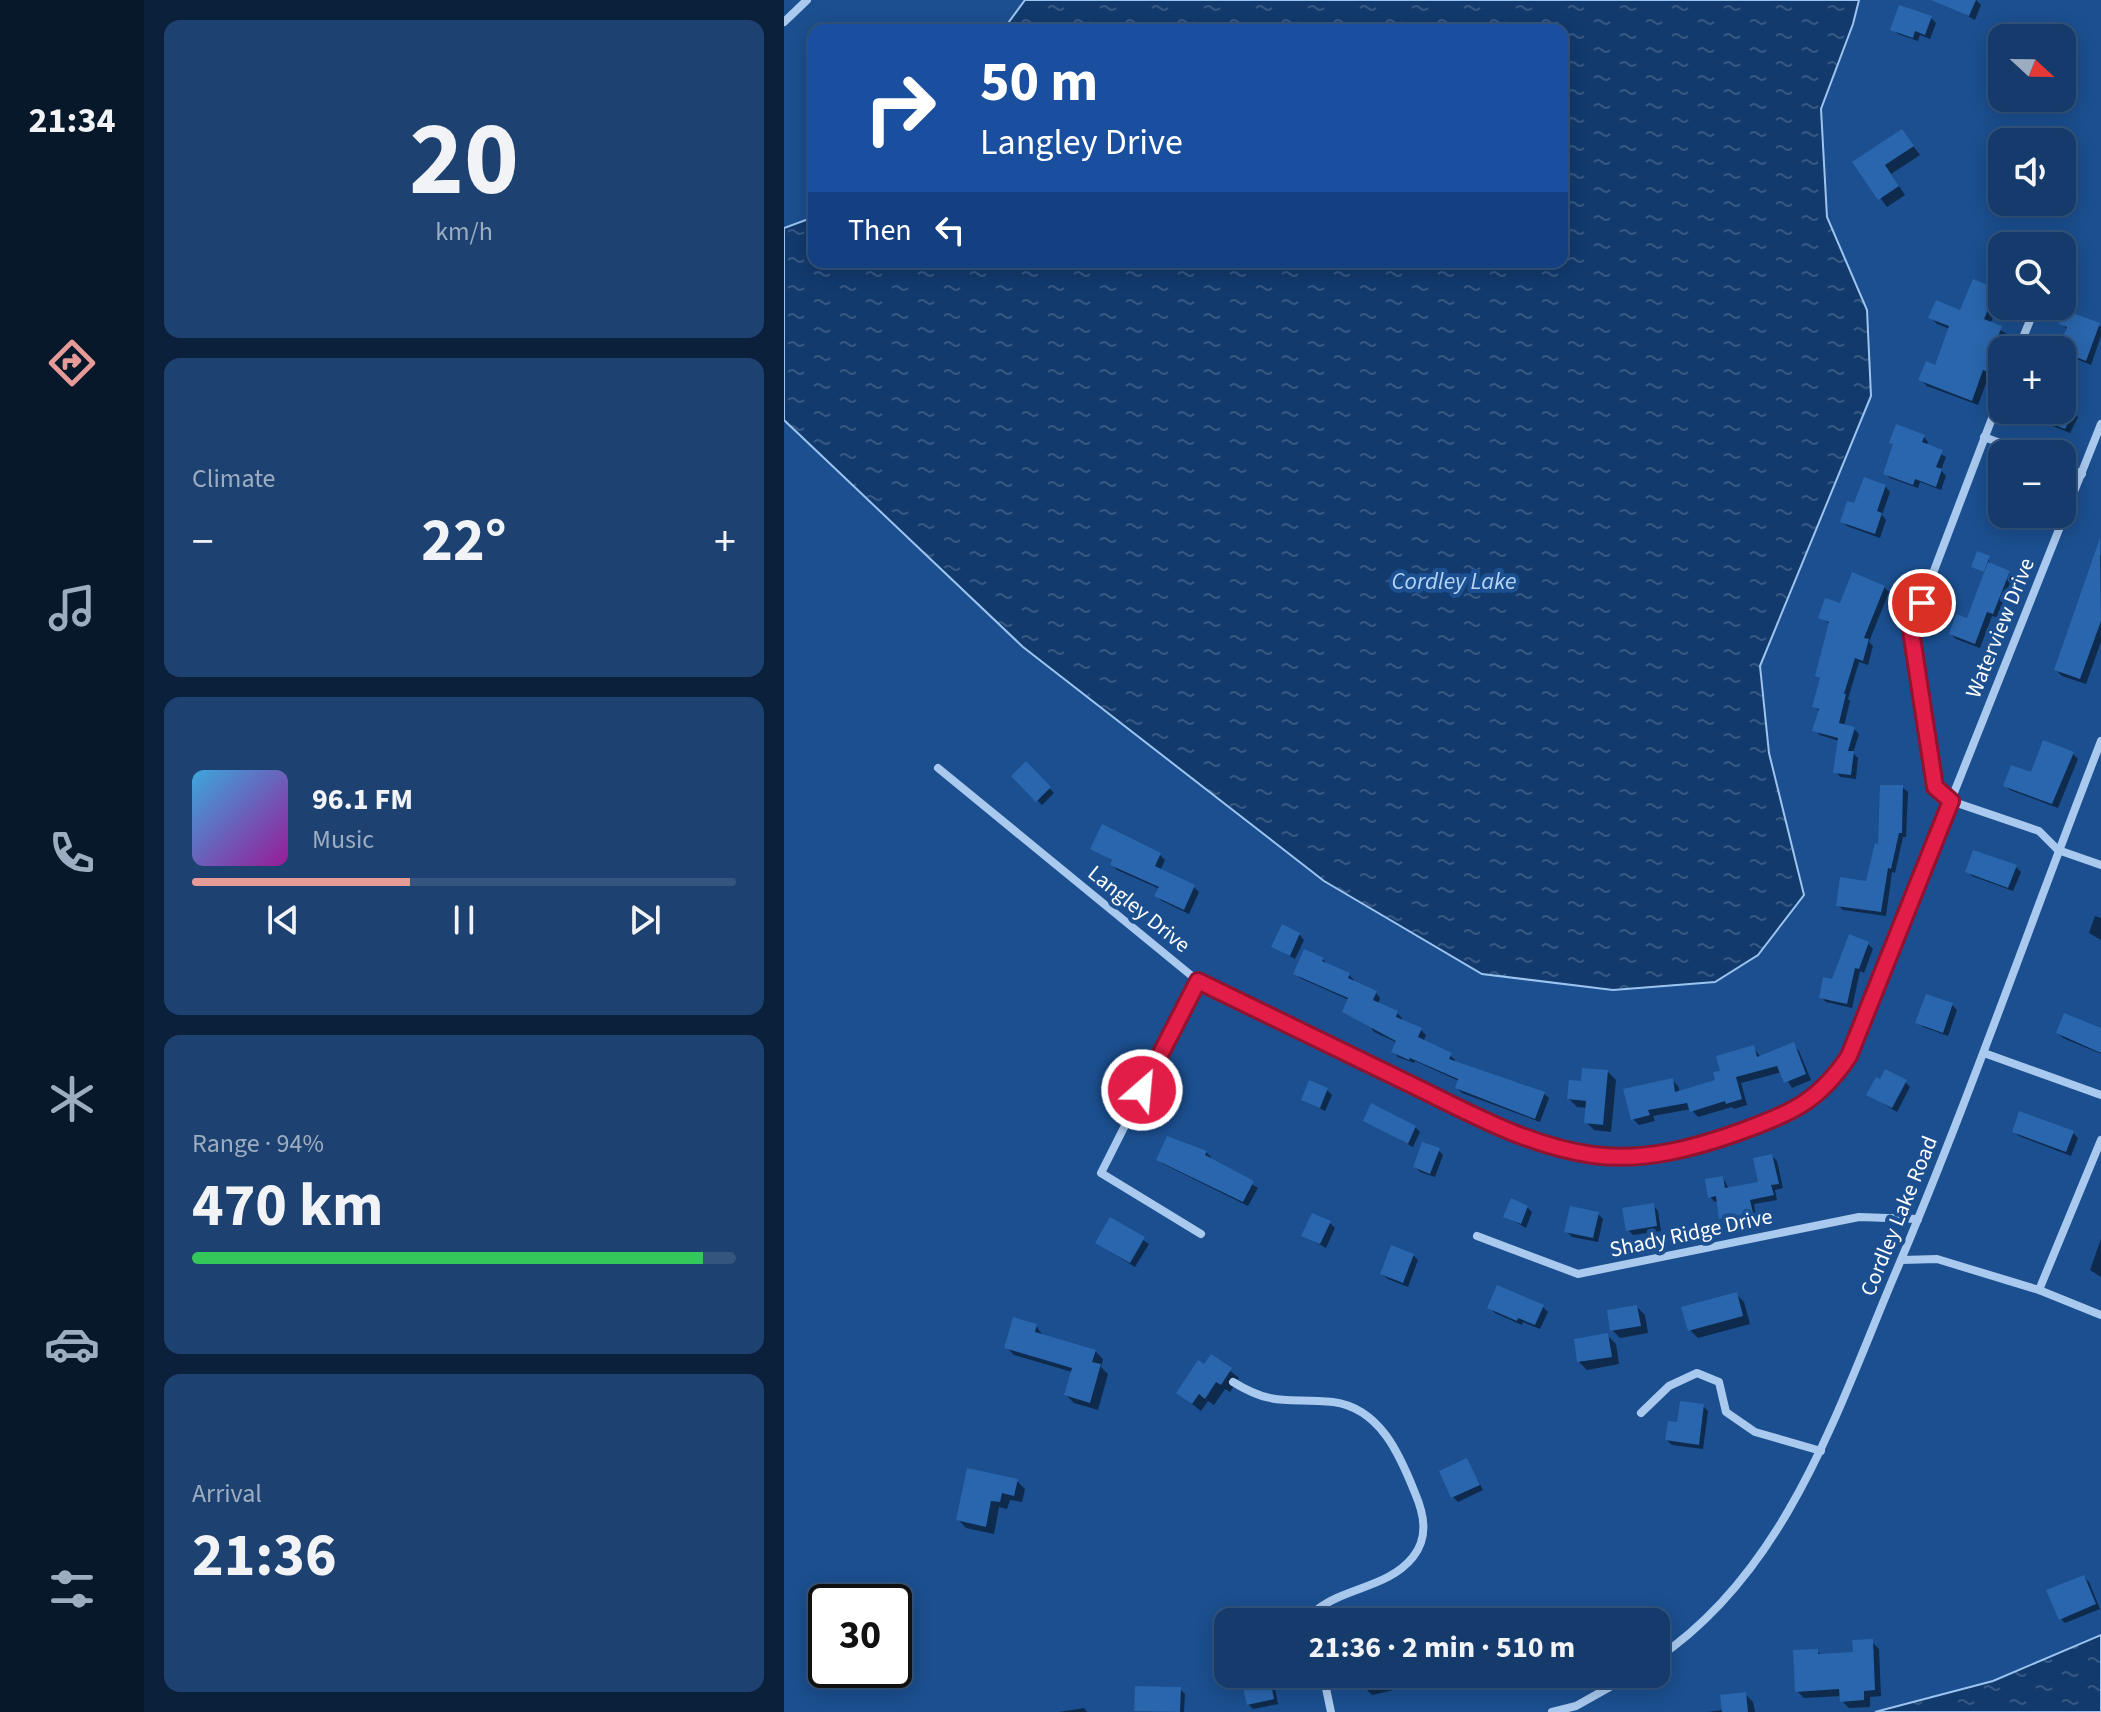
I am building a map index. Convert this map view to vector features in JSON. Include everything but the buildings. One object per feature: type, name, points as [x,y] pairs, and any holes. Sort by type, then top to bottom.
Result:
[{"type":"street","points":[[784,22],[807,0]]},
{"type":"street","points":[[1989,424],[1911,631],[1935,787],[1951,801],[2039,831],[2058,850],[2101,865]]},
{"type":"street","name":"Waterview Drive","points":[[1951,801],[2101,424]]},
{"type":"street","points":[[1984,437],[1992,440]]},
{"type":"street","points":[[2076,472],[2082,474]]},
{"type":"street","name":"Cordley Lake Road","points":[[1670,1650],[1687,1638],[1730,1595],[1778,1526],[1821,1451],[1902,1260],[1984,1053],[2101,741]]},
{"type":"street","name":"Langley Drive","points":[[938,768],[1198,981],[1508,1131],[1593,1155],[1633,1156],[1670,1152],[1715,1140],[1774,1119],[1809,1101],[1833,1080],[1849,1056],[1951,801]]},
{"type":"street","points":[[1198,981],[1101,1173],[1201,1234]]},
{"type":"street","points":[[1984,1053],[2101,1095]]},
{"type":"street","points":[[2039,1290],[2101,1140]]},
{"type":"street","name":"Shady Ridge Drive","points":[[1477,1236],[1578,1274],[1859,1217],[1918,1219]]},
{"type":"street","points":[[1902,1260],[1937,1259],[2039,1290],[2101,1315]]},
{"type":"street","points":[[1641,1413],[1669,1386],[1697,1373],[1719,1382],[1726,1412],[1755,1432],[1821,1451]]},
{"type":"street","points":[[1233,1382],[1271,1400],[1336,1402],[1368,1415],[1403,1461],[1420,1505],[1424,1517],[1423,1535],[1412,1558],[1391,1577],[1330,1599],[1319,1608]]},
{"type":"street","points":[[1326,1688],[1331,1712]]},
{"type":"street","points":[[1552,1712],[1576,1706],[1608,1688]]},
{"type":"water","name":"Cordley Lake","points":[[1025,0],[1859,0],[1821,109],[1827,217],[1867,310],[1871,396],[1760,666],[1769,753],[1804,895],[1758,955],[1715,982],[1613,990],[1482,974],[1324,881],[1023,647],[784,420],[784,228],[808,219],[808,268],[1568,268],[1568,24],[1007,24]]},
{"type":"water","points":[[2101,1635],[2101,1712],[1875,1712],[1993,1681]]},
{"type":"route","points":[[1142,1090],[1198,981],[1508,1131],[1593,1155],[1633,1156],[1670,1152],[1774,1119],[1809,1101],[1833,1080],[1849,1056],[1951,801],[1935,787],[1911,631],[1922,603]]}]
